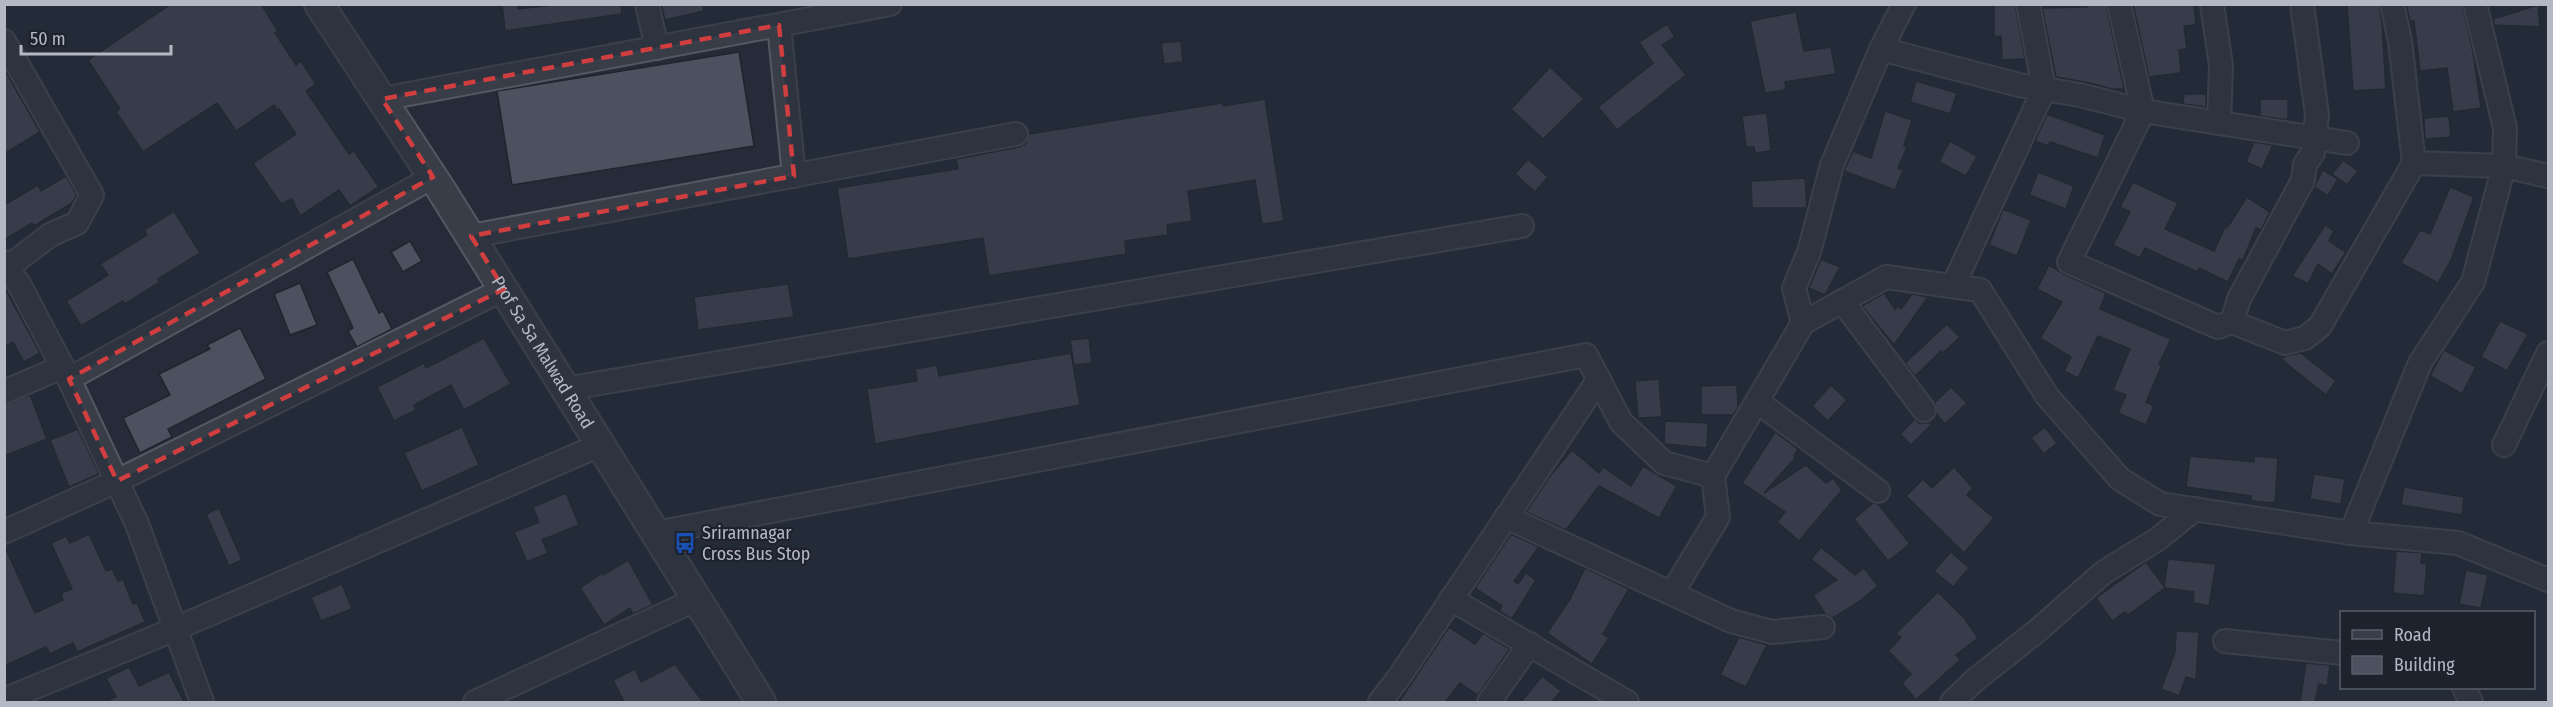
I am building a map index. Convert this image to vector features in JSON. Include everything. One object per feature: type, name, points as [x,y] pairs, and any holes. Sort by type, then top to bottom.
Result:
[{"type":"street","name":"Prof Sa Sa Malwad Road","points":[[319,4],[471,236],[761,702]]},
{"type":"street","points":[[646,4],[657,48]]},
{"type":"street","points":[[382,99],[779,25],[855,8],[890,4]]},
{"type":"street","points":[[1803,323],[1794,288],[1809,252],[1832,165],[1881,49],[1904,4]]},
{"type":"street","points":[[1953,286],[2044,89],[2028,4]]},
{"type":"street","points":[[2119,4],[2143,111],[2069,262],[2218,327],[2232,322],[2285,343],[2305,338],[2320,326],[2414,163],[2400,41],[2392,4]]},
{"type":"street","points":[[2212,4],[2221,66],[2219,123]]},
{"type":"street","points":[[2232,322],[2239,299],[2303,180],[2305,164],[2313,153],[2317,115],[2302,4]]},
{"type":"street","points":[[2351,533],[2420,363],[2473,282],[2504,166],[2505,128],[2475,4]]},
{"type":"street","points":[[779,25],[794,176]]},
{"type":"street","points":[[4,41],[93,195],[77,223],[50,235],[6,265],[66,373],[117,481],[136,524],[202,702]]},
{"type":"street","points":[[1881,49],[2143,111],[2347,143]]},
{"type":"street","points":[[471,236],[1016,134]]},
{"type":"street","points":[[2414,163],[2504,166],[2548,176]]},
{"type":"street","points":[[4,392],[66,373],[433,177]]},
{"type":"street","points":[[565,389],[1522,226]]},
{"type":"street","points":[[1672,593],[1718,517],[1713,476],[1803,323],[1886,277],[1980,290],[2048,396],[2120,479],[2160,504],[2351,533],[2458,543],[2548,580]]},
{"type":"street","points":[[4,532],[117,481],[504,289]]},
{"type":"street","points":[[1842,301],[1924,410]]},
{"type":"street","points":[[2504,446],[2548,353]]},
{"type":"street","points":[[656,533],[1586,355],[1621,422],[1664,463],[1713,476]]},
{"type":"street","points":[[1380,702],[1599,379]]},
{"type":"street","points":[[1758,402],[1878,491]]},
{"type":"street","points":[[4,700],[175,629],[600,445]]},
{"type":"street","points":[[1952,702],[1974,680],[2037,631],[2104,572],[2158,539],[2195,509]]},
{"type":"street","points":[[1506,517],[1731,621],[1772,632],[1823,627]]},
{"type":"street","points":[[475,702],[697,599]]},
{"type":"street","points":[[1451,599],[1530,644],[1613,699]]},
{"type":"street","points":[[2225,640],[2340,653]]},
{"type":"street","points":[[1489,702],[1530,644]]},
{"type":"highlighted area","points":[[779,25],[794,176],[471,236],[504,289],[117,481],[69,379],[433,177],[382,99]]},
{"type":"building","points":[[171,4],[261,4],[278,31],[275,33],[296,65],[301,61],[316,84],[306,91],[349,154],[354,151],[379,187],[350,206],[339,190],[300,216],[292,199],[281,204],[253,163],[296,134],[274,105],[236,131],[217,103],[143,152],[116,112],[120,109],[88,60]]},
{"type":"building","points":[[502,4],[518,4],[518,9],[563,4],[621,4],[622,14],[505,31]]},
{"type":"building","points":[[661,4],[703,4],[704,11],[665,20]]},
{"type":"building","points":[[1994,4],[2015,4],[2025,59],[2002,60],[2001,36],[1994,37]]},
{"type":"building","points":[[2087,4],[2106,4],[2124,89],[2112,89],[2056,77],[2042,8],[2087,7]]},
{"type":"building","points":[[2133,4],[2194,4],[2196,25],[2184,26],[2187,49],[2179,50],[2181,73],[2149,77]]},
{"type":"building","points":[[2347,4],[2379,4],[2386,89],[2353,91]]},
{"type":"building","points":[[2406,4],[2462,4],[2473,52],[2481,108],[2453,112],[2447,68],[2420,71],[2414,21],[2410,21]]},
{"type":"building","points":[[2538,5],[2540,27],[2494,25],[2493,19]]},
{"type":"building","points":[[1796,12],[1804,51],[1831,47],[1836,74],[1785,82],[1786,90],[1765,93],[1750,21]]},
{"type":"building","points":[[1667,24],[1675,37],[1662,45],[1686,75],[1617,130],[1598,107],[1653,63],[1639,42]]},
{"type":"building","points":[[1181,41],[1183,62],[1164,64],[1161,43]]},
{"type":"building","points":[[739,52],[754,146],[512,185],[497,91]]},
{"type":"building","points":[[1550,67],[1584,99],[1543,139],[1511,109]]},
{"type":"building","points":[[4,69],[40,132],[4,154]]},
{"type":"building","points":[[1916,81],[1957,93],[1950,114],[1910,102]]},
{"type":"building","points":[[2184,94],[2206,94],[2206,107],[2183,104]]},
{"type":"building","points":[[1265,99],[1284,221],[1262,224],[1255,180],[1188,191],[1192,221],[1167,225],[1168,235],[1125,241],[1126,254],[989,276],[983,238],[848,259],[837,188],[958,169],[956,159],[1019,147],[1025,144],[1029,134],[1222,103],[1223,106]]},
{"type":"building","points":[[2260,99],[2288,99],[2288,120],[2260,116]]},
{"type":"building","points":[[1885,111],[1912,120],[1904,146],[1907,147],[1898,168],[1903,170],[1895,190],[1844,171],[1853,151],[1871,158]]},
{"type":"building","points":[[1767,113],[1771,151],[1755,153],[1754,147],[1746,147],[1742,116]]},
{"type":"building","points":[[2047,114],[2105,135],[2098,158],[2050,142],[2048,146],[2035,141]]},
{"type":"building","points":[[2449,116],[2451,137],[2425,139],[2424,118]]},
{"type":"building","points":[[1950,141],[1977,156],[1966,176],[1939,162]]},
{"type":"building","points":[[2254,142],[2273,145],[2262,169],[2246,162]]},
{"type":"building","points":[[1528,159],[1548,177],[1535,192],[1515,174]]},
{"type":"building","points":[[2343,160],[2358,171],[2347,185],[2332,174]]},
{"type":"building","points":[[2323,170],[2338,179],[2328,196],[2314,187]]},
{"type":"building","points":[[2038,172],[2074,186],[2066,209],[2029,195]]},
{"type":"building","points":[[66,176],[77,195],[72,203],[34,226],[32,223],[4,240],[4,205],[38,185],[41,191]]},
{"type":"building","points":[[1805,178],[1807,208],[1752,208],[1751,181]]},
{"type":"building","points":[[2133,182],[2178,203],[2165,229],[2214,251],[2225,227],[2227,228],[2247,197],[2270,212],[2261,230],[2256,228],[2243,260],[2239,259],[2228,282],[2199,268],[2197,272],[2145,248],[2140,258],[2113,245],[2130,212],[2120,207]]},
{"type":"building","points":[[2450,187],[2474,197],[2451,260],[2438,283],[2401,263],[2420,230],[2430,234]]},
{"type":"building","points":[[2003,209],[2031,220],[2017,256],[1989,245]]},
{"type":"building","points":[[174,211],[200,253],[158,279],[160,282],[125,304],[123,301],[81,326],[66,301],[108,275],[100,264],[147,235],[144,230]]},
{"type":"building","points":[[2325,225],[2334,231],[2329,241],[2346,252],[2332,274],[2318,264],[2308,284],[2292,276]]},
{"type":"building","points":[[410,241],[422,261],[403,272],[391,252]]},
{"type":"building","points":[[353,259],[379,313],[383,311],[392,329],[357,347],[348,331],[353,328],[327,272]]},
{"type":"building","points":[[1821,259],[1840,267],[1825,295],[1809,288]]},
{"type":"building","points":[[2049,265],[2106,293],[2100,309],[2171,339],[2159,364],[2162,365],[2146,402],[2154,406],[2146,425],[2118,413],[2126,395],[2113,390],[2130,349],[2098,336],[2078,378],[2064,371],[2071,357],[2040,338],[2062,302],[2037,289]]},
{"type":"building","points":[[300,283],[317,325],[290,335],[274,294]]},
{"type":"building","points":[[788,284],[794,317],[698,330],[694,297]]},
{"type":"building","points":[[4,287],[40,353],[24,362],[13,342],[4,347]]},
{"type":"building","points":[[1884,293],[1895,309],[1898,306],[1901,309],[1912,294],[1928,297],[1894,345],[1862,306]]},
{"type":"building","points":[[2500,321],[2528,334],[2507,371],[2481,357]]},
{"type":"building","points":[[1947,324],[1960,337],[1943,353],[1941,351],[1915,376],[1905,363]]},
{"type":"building","points":[[240,328],[266,379],[168,429],[172,437],[140,453],[123,418],[170,395],[159,374],[210,349],[207,345]]},
{"type":"building","points":[[484,338],[511,384],[464,410],[451,385],[414,405],[416,410],[394,421],[377,387],[424,363],[426,368]]},
{"type":"building","points":[[1089,338],[1092,363],[1074,365],[1070,340]]},
{"type":"building","points":[[2444,350],[2476,367],[2462,394],[2430,376]]},
{"type":"building","points":[[1071,353],[1080,405],[875,444],[867,389],[917,381],[915,369],[937,365],[939,376]]},
{"type":"building","points":[[2301,353],[2336,381],[2326,395],[2282,360],[2285,356]]},
{"type":"building","points":[[1659,379],[1662,417],[1638,418],[1635,381]]},
{"type":"building","points":[[1737,385],[1738,408],[1733,415],[1701,415],[1701,386]]},
{"type":"building","points":[[1831,385],[1847,400],[1828,421],[1812,406]]},
{"type":"building","points":[[1951,387],[1967,403],[1945,424],[1937,415],[1935,402]]},
{"type":"building","points":[[30,395],[47,439],[4,456],[4,405]]},
{"type":"building","points":[[1915,419],[1919,423],[1933,423],[1911,445],[1900,434]]},
{"type":"building","points":[[1665,421],[1708,423],[1707,448],[1664,444]]},
{"type":"building","points":[[462,427],[479,465],[422,491],[404,453]]},
{"type":"building","points":[[2045,427],[2057,443],[2044,454],[2031,438]]},
{"type":"building","points":[[78,429],[99,474],[69,487],[50,440]]},
{"type":"building","points":[[1775,432],[1798,449],[1794,456],[1796,457],[1764,493],[1806,465],[1826,483],[1833,478],[1842,490],[1799,541],[1777,522],[1785,512],[1742,483]]},
{"type":"building","points":[[1572,450],[1599,473],[1603,467],[1631,486],[1643,466],[1677,486],[1659,518],[1599,486],[1566,530],[1526,512],[1550,476]]},
{"type":"building","points":[[2190,456],[2254,462],[2254,456],[2278,458],[2275,503],[2251,501],[2251,496],[2186,487]]},
{"type":"building","points":[[1954,467],[1973,488],[1967,495],[1994,518],[1964,553],[1906,496],[1923,479],[1932,488]]},
{"type":"building","points":[[2314,474],[2345,479],[2341,504],[2310,499]]},
{"type":"building","points":[[2404,487],[2464,497],[2462,515],[2401,505]]},
{"type":"building","points":[[566,493],[579,525],[542,540],[548,553],[527,562],[514,532],[539,522],[533,507]]},
{"type":"building","points":[[1873,503],[1878,504],[1910,544],[1888,561],[1854,519]]},
{"type":"building","points":[[219,508],[242,560],[229,566],[206,514]]},
{"type":"building","points":[[89,534],[106,571],[112,569],[118,581],[123,579],[133,604],[137,603],[145,622],[77,652],[73,643],[50,654],[46,647],[4,666],[4,545],[35,613],[63,600],[61,593],[72,589],[51,543],[66,536],[70,543]]},
{"type":"building","points":[[1511,534],[1539,547],[1514,581],[1518,584],[1526,573],[1536,580],[1512,619],[1499,611],[1502,606],[1475,588]]},
{"type":"building","points":[[1821,547],[1855,575],[1864,568],[1878,586],[1833,618],[1825,614],[1813,595],[1837,580],[1811,559]]},
{"type":"building","points":[[2396,551],[2422,553],[2421,563],[2427,564],[2424,596],[2393,593]]},
{"type":"building","points":[[1951,552],[1969,568],[1953,587],[1934,571]]},
{"type":"building","points":[[2168,559],[2216,564],[2209,606],[2193,603],[2194,592],[2165,588],[2128,615],[2125,612],[2112,621],[2096,598],[2146,562],[2164,586]]},
{"type":"building","points":[[628,560],[653,605],[633,614],[630,608],[604,625],[580,588],[602,573],[603,575]]},
{"type":"building","points":[[1585,568],[1629,589],[1603,634],[1609,638],[1592,664],[1547,633],[1570,599]]},
{"type":"building","points":[[2466,570],[2488,575],[2481,608],[2459,604]]},
{"type":"building","points":[[342,584],[352,609],[321,621],[311,597]]},
{"type":"building","points":[[1938,592],[1965,619],[1978,638],[1956,655],[1960,660],[1916,700],[1902,683],[1911,674],[1888,651],[1901,637],[1896,633]]},
{"type":"building","points":[[1449,627],[1475,644],[1483,633],[1510,649],[1478,695],[1460,683],[1445,702],[1399,702]]},
{"type":"building","points":[[2176,631],[2199,632],[2196,680],[2186,677],[2179,696],[2161,689],[2175,652]]},
{"type":"building","points":[[1739,637],[1767,645],[1746,687],[1720,675]]},
{"type":"building","points":[[2306,663],[2330,665],[2327,686],[2319,684],[2315,702],[2300,702]]},
{"type":"building","points":[[675,664],[703,702],[624,702],[613,680],[635,669],[641,682]]},
{"type":"building","points":[[129,667],[139,686],[169,672],[184,702],[105,702],[116,697],[106,678]]},
{"type":"building","points":[[1542,676],[1561,691],[1552,702],[1521,702]]},
{"type":"place","name":"Sriramnagar Cross Bus Stop","points":[[685,543]]}]
